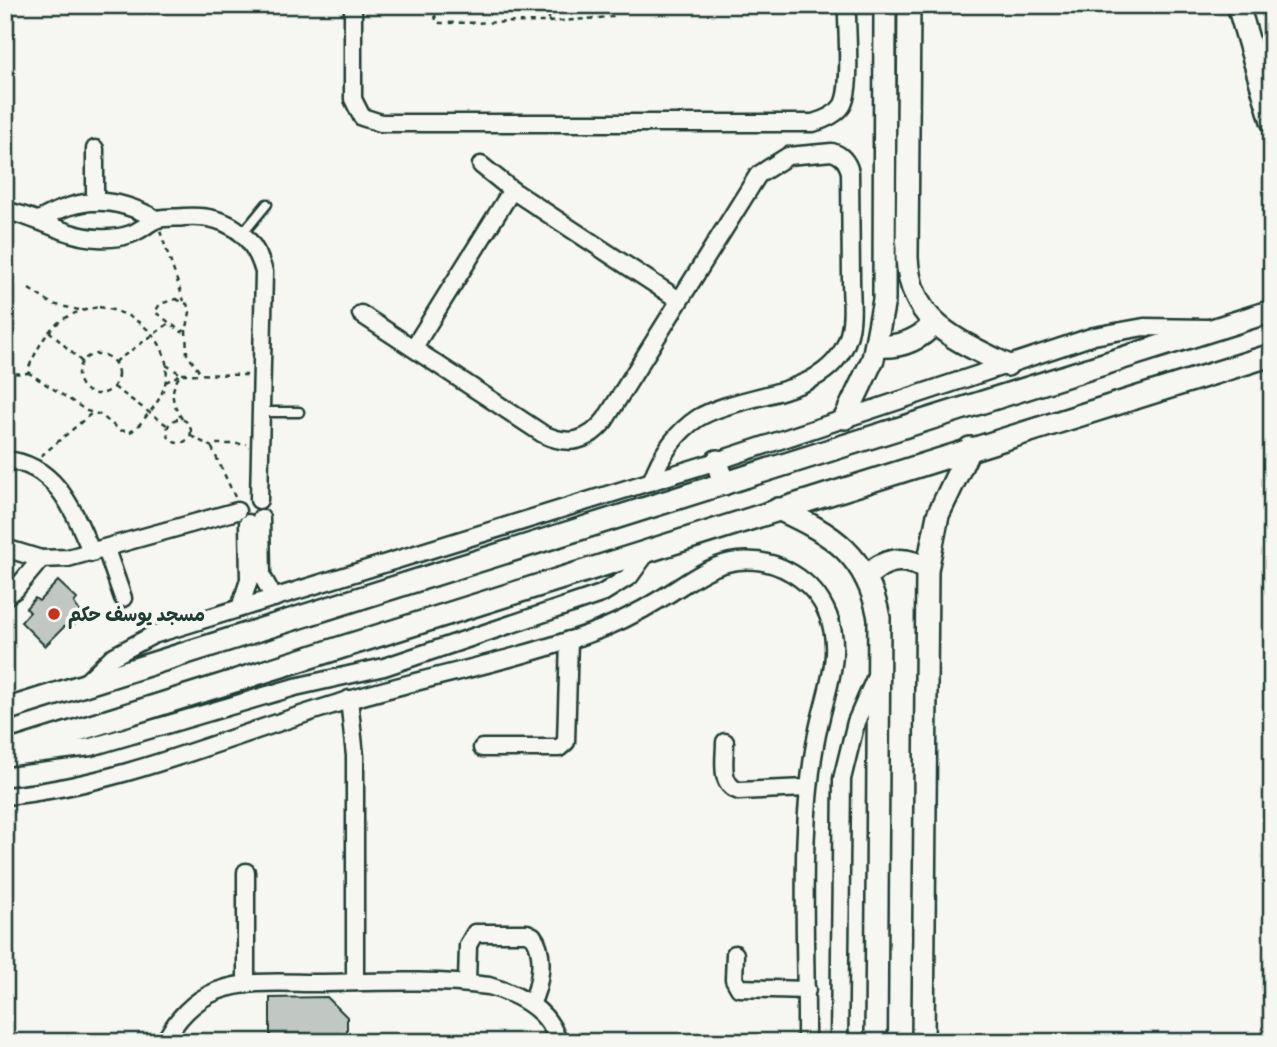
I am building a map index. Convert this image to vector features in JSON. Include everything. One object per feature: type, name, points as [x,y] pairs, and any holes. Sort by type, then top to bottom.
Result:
[{"type":"street","points":[[353,5],[353,99],[362,117],[381,123],[813,123],[825,120],[842,106],[846,92],[846,5]]},
{"type":"street","points":[[845,418],[866,379],[876,346],[884,281],[886,5]]},
{"type":"street","points":[[909,5],[908,270],[914,294],[934,324],[954,339],[1007,365]]},
{"type":"street","points":[[1238,5],[1272,121]]},
{"type":"street","points":[[95,149],[95,202]]},
{"type":"street","points":[[361,314],[543,435],[570,442],[584,439],[596,431],[764,169],[788,156],[832,152],[844,158],[850,172],[852,314],[848,340],[842,351],[814,378],[700,417],[670,445],[651,482]]},
{"type":"street","points":[[481,165],[512,190],[679,300]]},
{"type":"street","points":[[414,347],[512,190]]},
{"type":"street","points":[[40,220],[64,207],[95,202],[122,203],[156,219]]},
{"type":"street","points":[[5,211],[40,220],[69,234],[103,239],[135,233],[156,219],[204,215],[231,224],[243,233],[256,251],[264,272],[259,500],[263,508],[99,551],[41,559],[5,548]]},
{"type":"street","points":[[5,710],[1272,311]]},
{"type":"street","points":[[876,346],[904,344],[920,336],[934,324]]},
{"type":"street","points":[[81,688],[112,657],[138,641],[240,608],[651,482],[1007,365],[1127,329],[1179,326],[1213,329]]},
{"type":"street","points":[[5,755],[650,548],[1272,355]]},
{"type":"street","points":[[923,1042],[927,569],[938,515],[970,448]]},
{"type":"street","points":[[5,460],[30,466],[60,488],[99,551],[123,598]]},
{"type":"street","points":[[717,461],[724,484]]},
{"type":"street","points":[[778,509],[830,535],[850,554],[866,578],[879,618],[876,1042]]},
{"type":"street","points":[[246,514],[262,576],[274,598]]},
{"type":"street","points":[[240,608],[249,580],[246,514]]},
{"type":"street","points":[[5,755],[91,747],[295,687],[384,667],[601,594],[630,576],[650,548]]},
{"type":"street","points":[[5,597],[15,590],[41,559]]},
{"type":"street","points":[[5,796],[42,792],[114,775],[349,699],[569,640],[644,609],[721,564],[749,560],[790,572],[821,601],[834,641],[832,670],[807,788],[806,1042]]},
{"type":"street","points":[[866,578],[884,563],[899,560],[914,562],[927,569]]},
{"type":"street","points":[[482,748],[559,748],[566,742],[569,640]]},
{"type":"street","points":[[839,1042],[842,779],[856,722],[880,669]]},
{"type":"street","points":[[349,699],[355,756],[355,982]]},
{"type":"street","points":[[725,742],[725,779],[730,788],[739,791],[807,788]]},
{"type":"street","points":[[246,872],[246,984]]},
{"type":"street","points":[[467,983],[468,945],[475,933],[527,933],[533,936],[538,947],[540,977],[531,1004]]},
{"type":"street","points":[[735,954],[734,979],[739,988],[807,990]]},
{"type":"street","points":[[165,1042],[171,1029],[191,1007],[216,992],[246,984],[355,982],[467,983],[510,992],[531,1004],[544,1017],[558,1042]]},
{"type":"lane","points":[[243,233],[267,204]]},
{"type":"lane","points":[[262,412],[299,412]]},
{"type":"path","points":[[435,5],[436,22],[440,23],[549,22],[611,17],[616,14],[617,5]]},
{"type":"path","points":[[549,22],[550,5]]},
{"type":"path","points":[[156,219],[190,312],[186,330],[187,354],[201,374]]},
{"type":"path","points":[[5,373],[29,373],[92,412],[99,413],[126,433],[136,429],[162,398],[166,365],[154,334],[139,319],[120,310],[99,307],[79,310],[52,304],[29,289]]},
{"type":"path","points":[[184,301],[176,299],[156,307],[156,314],[178,332],[186,330]]},
{"type":"path","points":[[29,373],[30,365],[48,330],[79,310]]},
{"type":"path","points":[[115,362],[168,324]]},
{"type":"path","points":[[48,330],[82,362]]},
{"type":"path","points":[[99,354],[115,362],[119,374],[114,387],[104,394],[86,391],[78,374],[82,362],[99,354]]},
{"type":"path","points":[[166,365],[181,374]]},
{"type":"path","points":[[166,382],[181,374],[263,375]]},
{"type":"path","points":[[181,374],[171,393],[172,402],[183,419],[190,424],[191,436],[185,443],[176,443],[169,439],[168,426],[174,420],[183,419]]},
{"type":"path","points":[[114,387],[168,426]]},
{"type":"path","points":[[30,466],[92,412]]},
{"type":"path","points":[[191,436],[212,447],[261,443]]},
{"type":"path","points":[[212,447],[246,514]]},
{"type":"building","name":"مسجد يوسف حكم","points":[[58,581],[77,599],[74,603],[83,616],[70,629],[66,625],[45,646],[21,622],[30,612],[26,608],[35,598],[39,601]]},
{"type":"building","points":[[327,997],[347,1017],[347,1042],[270,1042],[270,998]]},
{"type":"place","name":"مسجد يوسف حكم","points":[[54,614]]}]
